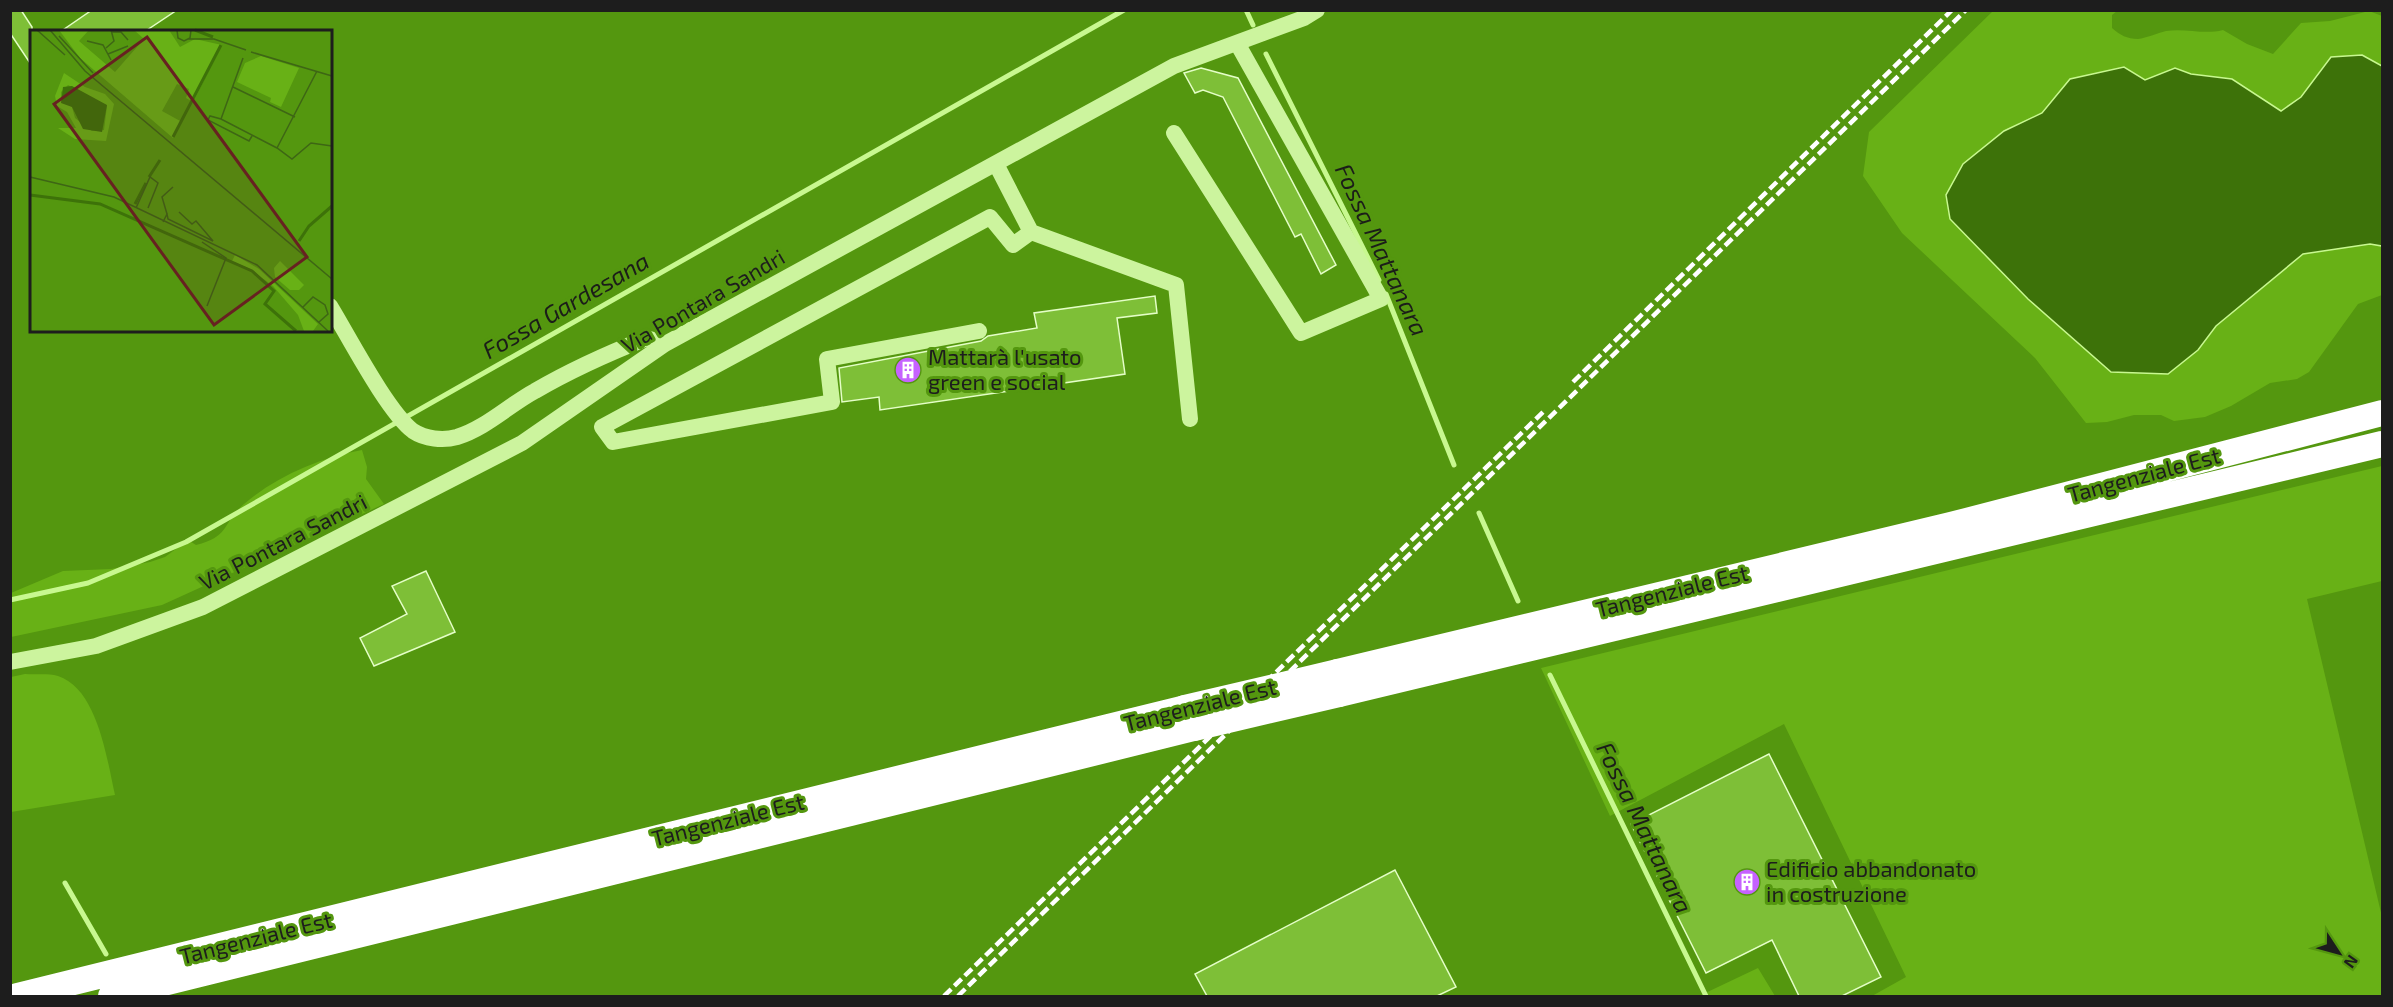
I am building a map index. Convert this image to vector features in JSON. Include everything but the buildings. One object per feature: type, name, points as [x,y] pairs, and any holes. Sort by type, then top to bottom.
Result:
[{"type":"highway","name":"Tangenziale Est","points":[[1339,683],[2382,413]]},
{"type":"highway","name":"Tangenziale Est","points":[[17,996],[1189,718],[2382,444]]},
{"type":"highway","name":"Tangenziale Est","points":[[111,996],[1189,718]]},
{"type":"street","name":"Via Pontara Sandri","points":[[10,662],[96,646],[203,607],[522,443],[665,344],[1174,66],[1304,18],[1317,10]]},
{"type":"street","points":[[1174,134],[1301,333],[1381,299],[1237,43]]},
{"type":"street","points":[[996,164],[1031,232],[1176,285],[1190,418]]},
{"type":"street","points":[[979,331],[827,359],[832,402],[613,442],[602,427],[990,217],[1013,245],[1031,232]]},
{"type":"street","points":[[332,309],[397,414],[414,432],[435,440],[456,438],[483,425],[534,391],[609,353],[647,338],[665,344]]},
{"type":"shaded area","points":[[1993,11],[2117,11],[2112,15],[2112,28],[2127,37],[2145,38],[2173,30],[2209,32],[2223,30],[2247,44],[2273,54],[2301,23],[2330,21],[2369,11],[2382,16],[2382,66],[2362,55],[2331,58],[2301,97],[2281,111],[2232,79],[2191,74],[2175,68],[2145,80],[2070,79],[2042,113],[2004,131],[1983,254],[2111,372],[2198,350],[2216,326],[2303,254],[2370,244],[2382,246],[2382,295],[2358,304],[2309,372],[2297,379],[2270,383],[2231,406],[2205,417],[2174,421],[2161,415],[2134,415],[2107,422],[2086,423],[2035,358],[1902,233],[1863,176],[1869,132]]},
{"type":"shaded area","points":[[2362,55],[2382,66],[2382,246],[2370,244],[2303,254],[2216,326],[2198,350],[2168,374],[2111,372],[2028,299],[1950,219],[1946,195],[1963,164],[2004,131],[2042,113],[2070,79],[2124,67],[2145,80],[2175,68],[2191,74],[2232,79],[2281,111],[2301,97],[2331,57]]},
{"type":"shaded area","points":[[362,450],[367,467],[366,479],[384,504],[162,605],[11,637],[11,593],[63,571],[111,569],[150,562],[165,557],[188,540],[196,545],[215,538],[244,504],[270,485],[314,463]]},
{"type":"shaded area","points":[[2382,466],[2382,581],[2307,599],[2382,917],[2382,996],[1872,996],[1906,977],[1784,724],[1610,816],[1541,668]]},
{"type":"shaded area","points":[[25,674],[58,676],[72,683],[83,695],[92,710],[104,745],[115,795],[11,812],[11,677]]},
{"type":"shaded area","points":[[1758,968],[1775,996],[1699,996]]},
{"type":"waterway","name":"Fossa Gardesana","points":[[10,600],[88,583],[186,542],[1124,10]]},
{"type":"waterway","name":"Fossa Mattanara","points":[[1246,10],[1253,25]]},
{"type":"waterway","name":"Fossa Mattanara","points":[[1266,54],[1379,280]]},
{"type":"waterway","name":"Fossa Mattanara","points":[[1386,294],[1454,465]]},
{"type":"waterway","name":"Fossa Mattanara","points":[[1479,513],[1518,601]]},
{"type":"waterway","name":"Fossa Mattanara","points":[[1550,675],[1706,996]]},
{"type":"waterway","points":[[65,883],[106,954]]},
{"type":"railway","points":[[1573,382],[1952,10]]},
{"type":"railway","points":[[958,996],[1966,10]]},
{"type":"railway","points":[[944,996],[1543,412]]},
{"type":"place","name":"Mattarà l'usato green e social","points":[[908,370]]},
{"type":"place","name":"Edificio abbandonato in costruzione","points":[[1747,882]]}]
